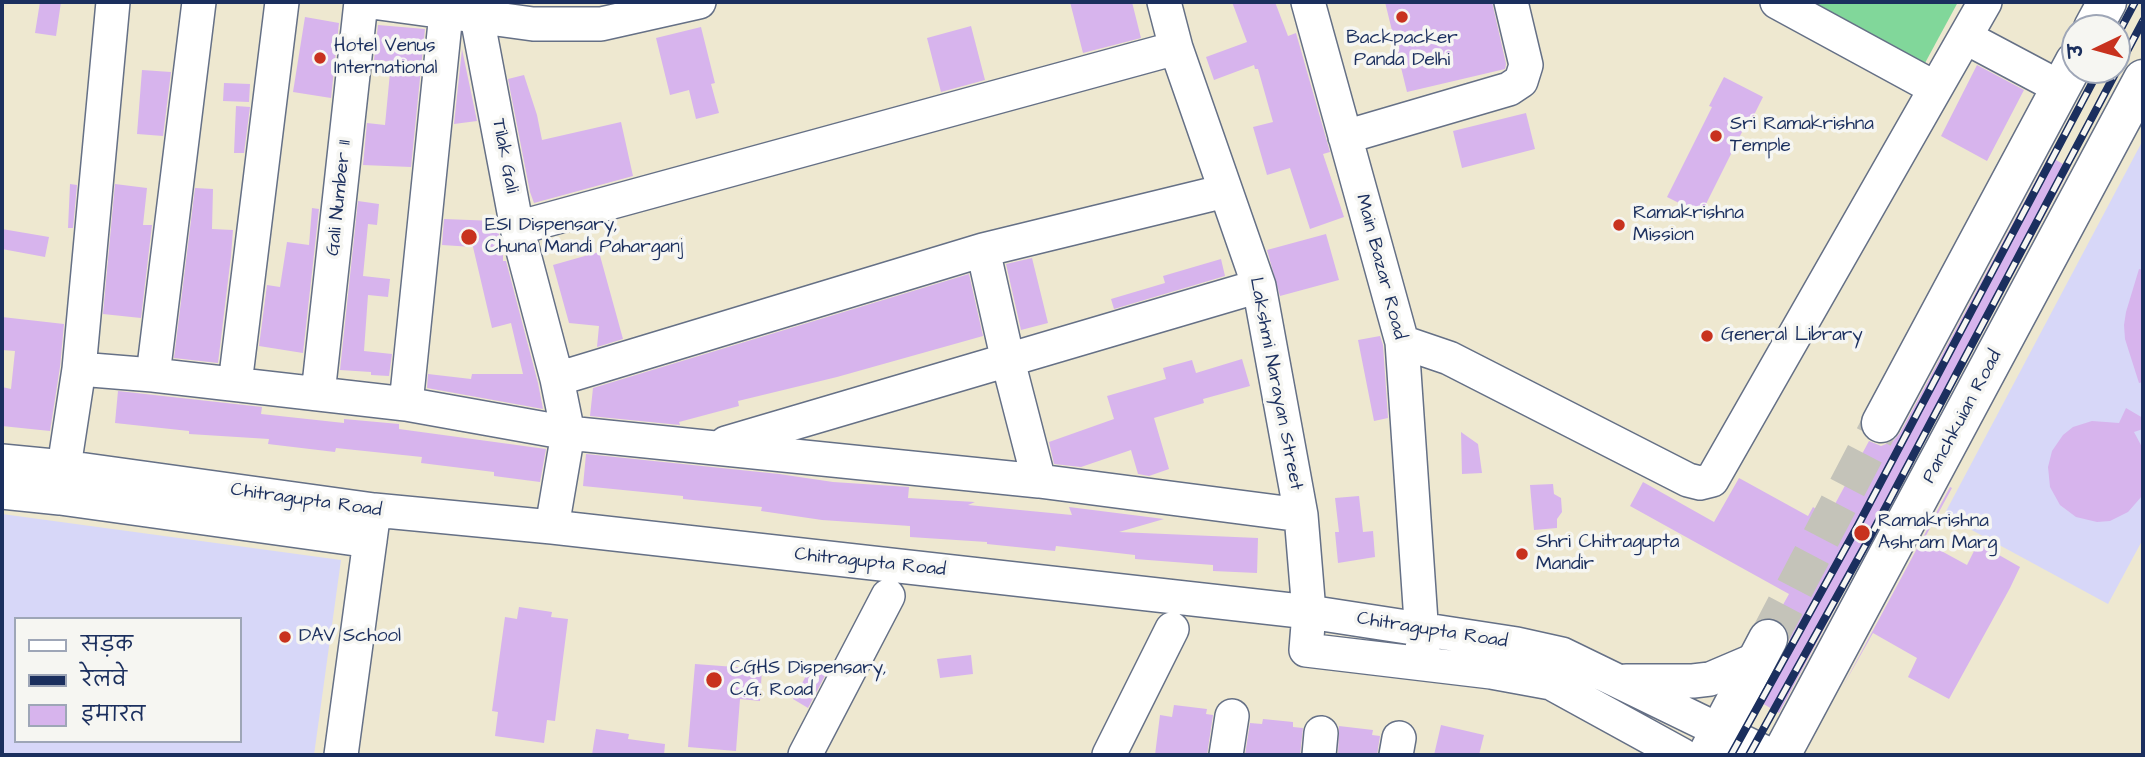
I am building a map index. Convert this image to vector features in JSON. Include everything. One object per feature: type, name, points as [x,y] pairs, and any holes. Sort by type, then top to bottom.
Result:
[{"type":"main road","name":"Panchkuian Road","points":[[1781,755],[2143,79]]},
{"type":"main road","points":[[1881,423],[2063,84]]},
{"type":"main road","points":[[1713,743],[1762,649]]},
{"type":"street","points":[[64,467],[79,369],[113,2]]},
{"type":"street","points":[[153,374],[199,2]]},
{"type":"street","points":[[235,384],[282,2]]},
{"type":"street","name":"Gali Number 11","points":[[318,394],[361,2]]},
{"type":"street","points":[[372,2],[465,10],[533,24],[601,24],[699,2]]},
{"type":"street","name":"Lakshmi Narayan Street","points":[[1164,2],[1176,48],[1259,286],[1301,515],[1310,612],[1306,650]]},
{"type":"street","name":"Main Bazar Road","points":[[1308,2],[1402,342],[1423,664]]},
{"type":"street","points":[[1345,137],[1509,89],[1521,81],[1526,65],[1511,2]]},
{"type":"street","points":[[1777,2],[1935,88]]},
{"type":"street","points":[[1402,342],[1449,358],[1688,481],[1700,483],[1712,480],[1985,2]]},
{"type":"street","points":[[406,404],[465,10]]},
{"type":"street","name":"Tilak Gali","points":[[465,10],[568,433]]},
{"type":"street","points":[[1965,37],[2061,72]]},
{"type":"street","points":[[517,228],[1176,48]]},
{"type":"street","points":[[557,379],[982,250],[1225,191]]},
{"type":"street","points":[[982,250],[1039,481]]},
{"type":"street","points":[[710,447],[1259,286]]},
{"type":"street","points":[[79,369],[153,374],[406,404],[568,433],[1039,481],[1301,515]]},
{"type":"street","points":[[552,527],[568,433]]},
{"type":"street","name":"Chitragupta Road","points":[[2,461],[64,467],[372,526]]},
{"type":"street","name":"Chitragupta Road","points":[[2,492],[372,526],[552,527],[1310,612],[1562,654],[1617,681],[1713,743]]},
{"type":"street","points":[[341,755],[372,526]]},
{"type":"street","points":[[806,755],[888,596]]},
{"type":"street","points":[[1109,755],[1172,629]]},
{"type":"street","points":[[1617,681],[1710,679],[1762,649]]},
{"type":"street","name":"Chitragupta Road","points":[[1306,650],[1512,674],[1550,683],[1682,755]]},
{"type":"street","points":[[1226,755],[1232,716]]},
{"type":"street","points":[[1632,728],[1651,755]]},
{"type":"street","points":[[1713,743],[1770,755]]},
{"type":"shaded area","points":[[2143,140],[2143,539],[2108,604],[1944,515]]},
{"type":"shaded area","name":"DAV School","points":[[2,514],[341,560],[314,755],[2,755]]},
{"type":"green space","points":[[1809,2],[1958,2],[1925,63]]},
{"type":"building","points":[[40,2],[61,2],[56,36],[35,33]]},
{"type":"building","points":[[1070,2],[1132,2],[1141,38],[1083,53]]},
{"type":"building","points":[[1232,2],[1275,2],[1288,36],[1296,33],[1330,152],[1323,154],[1344,217],[1310,229],[1290,168],[1267,175],[1253,127],[1273,122],[1258,69],[1255,69],[1254,65],[1214,80],[1206,57],[1247,42]]},
{"type":"building","points":[[1385,2],[1492,2],[1505,69],[1407,92]]},
{"type":"building","name":"Hotel Venus International","points":[[305,17],[339,23],[331,98],[293,92]]},
{"type":"building","points":[[378,25],[425,29],[411,167],[363,165],[367,123],[385,125],[391,62],[374,60]]},
{"type":"building","points":[[971,26],[985,80],[941,92],[927,38]]},
{"type":"building","points":[[701,27],[715,83],[711,84],[719,113],[696,119],[689,90],[670,95],[656,38]]},
{"type":"building","points":[[462,49],[477,121],[454,124]]},
{"type":"building","points":[[1977,65],[2024,90],[1987,161],[1941,136]]},
{"type":"building","points":[[142,70],[171,72],[163,136],[137,134]]},
{"type":"building","points":[[524,75],[542,140],[621,122],[633,176],[534,203],[508,79]]},
{"type":"building","points":[[1724,77],[1763,97],[1747,129],[1744,128],[1701,214],[1667,197]]},
{"type":"building","points":[[224,83],[250,84],[249,102],[223,101]]},
{"type":"building","points":[[236,106],[250,107],[244,153],[234,153]]},
{"type":"building","points":[[1526,113],[1535,149],[1462,168],[1453,131]]},
{"type":"building","points":[[2049,156],[2070,168],[1779,713],[1760,702],[1788,649],[1790,637],[1787,628],[1775,619],[1789,594],[1630,506],[1643,482],[1714,522],[1739,478],[1808,516],[1813,507],[1828,517],[1869,441],[1881,446],[1893,441],[1900,433]]},
{"type":"building","points":[[70,184],[77,185],[73,228],[68,228]]},
{"type":"building","points":[[115,184],[147,188],[143,225],[152,225],[141,318],[103,314]]},
{"type":"building","points":[[195,188],[213,189],[212,229],[233,230],[218,363],[174,358]]},
{"type":"building","points":[[358,201],[379,204],[377,225],[368,224],[363,276],[390,279],[388,297],[368,295],[364,351],[392,354],[389,376],[340,370]]},
{"type":"building","points":[[312,208],[319,209],[303,353],[259,346],[267,285],[280,287],[287,242],[309,245]]},
{"type":"building","points":[[444,219],[496,221],[503,261],[506,261],[543,409],[427,388],[428,374],[471,379],[472,374],[523,374],[511,323],[492,328],[473,247],[442,245]]},
{"type":"building","points":[[2,229],[49,237],[45,257],[2,249]]},
{"type":"building","points":[[1326,234],[1339,280],[1280,296],[1267,250]]},
{"type":"building","points":[[599,252],[623,339],[597,347],[599,326],[569,323],[553,265]]},
{"type":"building","points":[[1032,258],[1048,323],[1021,330],[1006,264]]},
{"type":"building","points":[[1221,259],[1225,276],[1114,309],[1111,299],[1165,283],[1163,276]]},
{"type":"building","points":[[2139,269],[2143,270],[2143,382],[2139,383],[2125,339],[2124,325]]},
{"type":"building","points":[[969,274],[983,336],[837,377],[738,401],[739,406],[679,422],[680,425],[590,416],[593,388]]},
{"type":"building","points":[[2,317],[64,324],[50,431],[2,426],[2,387],[11,389],[15,351],[2,350]]},
{"type":"building","points":[[1380,336],[1383,345],[1388,418],[1374,421],[1358,340]]},
{"type":"building","points":[[1242,359],[1250,386],[1203,399],[1204,403],[1154,418],[1169,469],[1149,476],[1138,474],[1131,450],[1081,467],[1054,464],[1049,442],[1114,419],[1107,396],[1166,379],[1163,368],[1192,360],[1196,373]]},
{"type":"building","points":[[118,391],[262,407],[261,414],[344,423],[344,419],[399,424],[399,429],[546,449],[540,482],[494,476],[494,472],[421,463],[422,457],[336,448],[335,452],[268,444],[269,439],[189,434],[189,431],[115,423]]},
{"type":"building","points":[[2126,408],[2143,418],[2143,429],[2134,432],[2143,449],[2142,496],[2128,512],[2110,521],[2097,522],[2076,517],[2060,505],[2050,487],[2048,467],[2052,451],[2063,435],[2073,427],[2092,421],[2119,423]]},
{"type":"building","points":[[1461,432],[1478,444],[1482,473],[1462,474]]},
{"type":"building","points":[[586,454],[833,482],[909,487],[908,498],[975,502],[968,505],[1072,515],[1069,507],[1164,519],[1119,532],[1258,538],[1257,573],[1213,571],[1213,565],[1135,559],[1135,555],[1056,546],[1055,551],[987,542],[910,537],[910,526],[822,520],[761,511],[762,507],[583,486]]},
{"type":"building","points":[[1553,484],[1554,494],[1561,498],[1562,512],[1557,519],[1557,528],[1534,530],[1530,485]]},
{"type":"building","points":[[1950,487],[1952,488],[1923,541],[1967,565],[1978,543],[2020,567],[2010,588],[1949,699],[1908,677],[1917,658],[1873,633],[1842,688]]},
{"type":"building","points":[[1359,496],[1363,532],[1373,531],[1375,557],[1338,563],[1335,532],[1339,532],[1335,498]]},
{"type":"building","points":[[519,607],[552,612],[551,617],[568,619],[555,721],[547,720],[544,743],[495,736],[498,712],[492,711],[505,617],[517,619]]},
{"type":"building","points":[[971,655],[973,674],[940,678],[937,659]]},
{"type":"building","points":[[814,662],[828,670],[808,708],[793,699]]},
{"type":"building","points":[[695,664],[762,669],[760,701],[740,699],[736,751],[688,747]]},
{"type":"building","points":[[1174,705],[1207,709],[1206,714],[1213,715],[1207,755],[1155,755],[1160,715],[1172,717]]},
{"type":"building","points":[[1263,719],[1293,722],[1293,727],[1303,728],[1300,755],[1245,755],[1250,723],[1262,724]]},
{"type":"building","points":[[1441,725],[1484,735],[1479,755],[1434,755]]},
{"type":"building","points":[[1339,726],[1373,730],[1372,735],[1380,736],[1377,755],[1338,755]]},
{"type":"building","points":[[596,729],[629,734],[628,739],[665,744],[664,755],[592,755]]},
{"type":"tunnel","points":[[1768,639],[1881,423]]},
{"type":"railway","points":[[2129,14],[2135,2]]},
{"type":"railway","points":[[1749,755],[1870,537],[2143,21]]},
{"type":"railway","points":[[1731,755],[1856,529],[2092,84]]},
{"type":"place","name":"Backpacker Panda Delhi","points":[[1402,17]]},
{"type":"place","name":"Hotel Venus International","points":[[320,58]]},
{"type":"place","name":"Sri Ramakrishna Temple","points":[[1716,136]]},
{"type":"place","name":"Ramakrishna Mission","points":[[1619,225]]},
{"type":"place","name":"ESI Dispensary, Chuna Mandi Paharganj","points":[[469,237]]},
{"type":"place","name":"General Library","points":[[1707,336]]},
{"type":"place","name":"Ramakrishna Ashram Marg","points":[[1862,533]]},
{"type":"place","name":"Shri Chitragupta Mandir","points":[[1522,554]]},
{"type":"place","name":"DAV School","points":[[285,637]]},
{"type":"place","name":"CGHS Dispensary, C.G. Road","points":[[714,680]]}]
